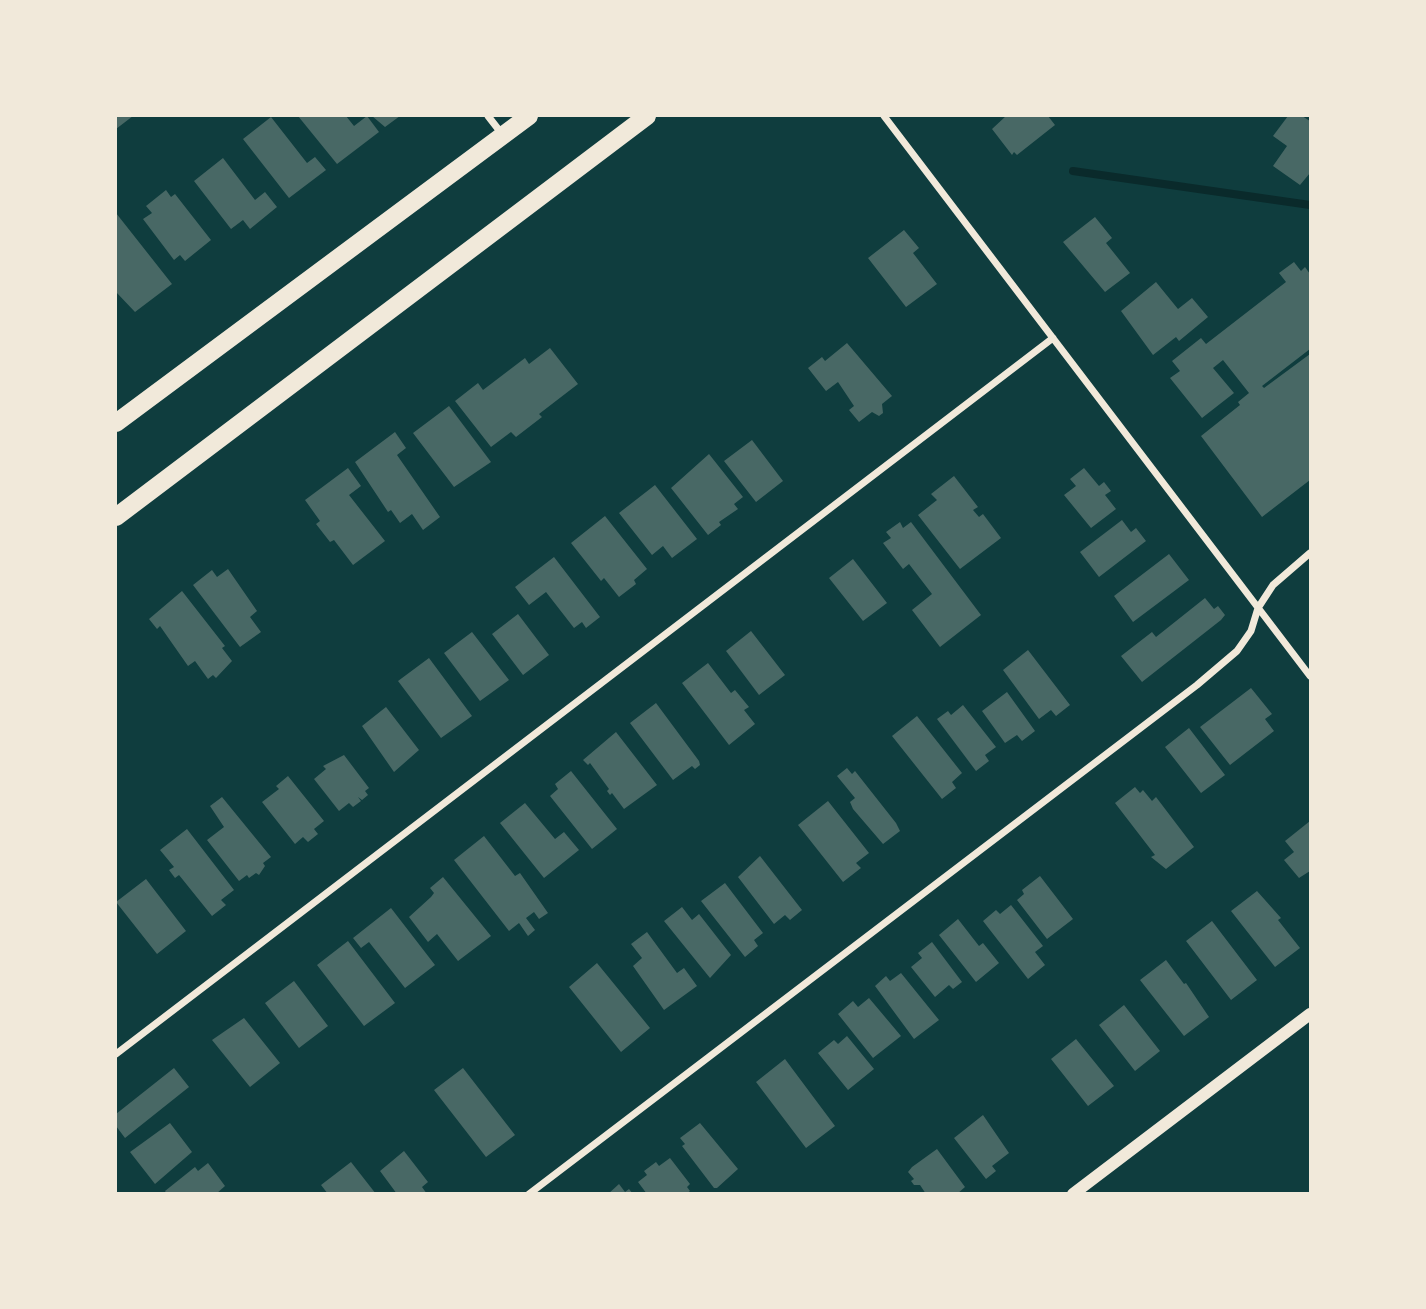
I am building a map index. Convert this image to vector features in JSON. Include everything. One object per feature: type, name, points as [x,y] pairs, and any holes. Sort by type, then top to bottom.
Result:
[{"type":"main road","points":[[116,423],[529,116]]},
{"type":"main road","points":[[116,517],[647,116]]},
{"type":"street","points":[[488,116],[502,135]]},
{"type":"street","points":[[884,116],[1311,676]]},
{"type":"street","points":[[116,1054],[1052,338]]},
{"type":"street","points":[[529,1194],[1197,685],[1237,651],[1251,631],[1258,608],[1273,585],[1311,553]]},
{"type":"street","points":[[1073,1194],[1311,1014]]},
{"type":"building","points":[[116,116],[133,116],[116,129]]},
{"type":"building","points":[[298,116],[346,116],[354,126],[367,116],[379,132],[337,164]]},
{"type":"building","points":[[372,116],[400,116],[385,127]]},
{"type":"building","points":[[1006,116],[1048,116],[1055,125],[1017,155],[1014,152],[1012,155],[992,129]]},
{"type":"building","points":[[1288,116],[1302,116],[1310,121],[1310,173],[1300,185],[1273,166],[1287,146],[1273,136]]},
{"type":"building","points":[[271,117],[307,163],[315,157],[326,170],[289,198],[243,139]]},
{"type":"building","points":[[223,158],[255,200],[265,192],[277,207],[250,229],[243,220],[231,229],[194,181]]},
{"type":"building","points":[[166,190],[171,197],[175,194],[211,240],[185,261],[180,255],[174,260],[143,219],[152,213],[146,206]]},
{"type":"building","points":[[116,213],[172,284],[135,312],[116,292]]},
{"type":"building","points":[[1095,217],[1112,238],[1106,243],[1130,273],[1105,292],[1063,242]]},
{"type":"building","points":[[904,230],[919,248],[913,253],[937,284],[906,307],[868,258]]},
{"type":"building","points":[[1294,262],[1301,271],[1305,267],[1310,274],[1310,349],[1262,386],[1264,388],[1310,354],[1310,480],[1262,517],[1201,436],[1240,405],[1238,402],[1249,393],[1223,360],[1213,368],[1234,393],[1202,418],[1170,378],[1180,371],[1172,361],[1201,338],[1206,344],[1286,282],[1279,273]]},
{"type":"building","points":[[1156,282],[1178,309],[1192,298],[1208,317],[1179,341],[1176,337],[1153,355],[1121,311]]},
{"type":"building","points":[[847,343],[892,396],[882,404],[883,413],[879,416],[872,412],[859,422],[849,410],[854,406],[838,382],[826,391],[808,368],[822,357],[825,361]]},
{"type":"building","points":[[550,348],[578,384],[539,414],[542,417],[516,437],[511,432],[491,447],[455,401],[478,383],[483,390],[525,358],[529,364]]},
{"type":"building","points":[[449,406],[491,462],[454,487],[413,433]]},
{"type":"building","points":[[395,432],[406,448],[397,455],[440,517],[423,530],[412,514],[400,523],[391,510],[388,512],[355,462]]},
{"type":"building","points":[[752,440],[783,481],[756,502],[724,461]]},
{"type":"building","points":[[709,454],[743,497],[734,504],[738,509],[719,522],[721,525],[708,535],[671,488]]},
{"type":"building","points":[[348,468],[361,486],[349,495],[385,541],[353,565],[334,540],[330,542],[316,524],[320,521],[305,500]]},
{"type":"building","points":[[1084,468],[1099,486],[1104,482],[1111,491],[1105,495],[1116,509],[1091,528],[1064,495],[1076,486],[1070,479]]},
{"type":"building","points":[[954,476],[978,507],[973,510],[979,517],[983,514],[1001,538],[960,569],[918,515],[937,500],[931,494]]},
{"type":"building","points":[[655,485],[697,539],[672,558],[663,546],[652,555],[619,513]]},
{"type":"building","points":[[605,516],[647,569],[634,580],[636,584],[619,597],[604,578],[601,581],[571,543]]},
{"type":"building","points":[[1122,520],[1131,532],[1136,528],[1146,541],[1099,577],[1080,552]]},
{"type":"building","points":[[900,522],[903,528],[911,522],[981,615],[940,647],[912,610],[932,594],[909,564],[903,569],[883,543],[891,538],[886,532]]},
{"type":"building","points":[[1169,554],[1189,580],[1133,622],[1114,596]]},
{"type":"building","points":[[554,557],[600,617],[586,628],[582,622],[574,628],[546,592],[529,605],[515,587]]},
{"type":"building","points":[[853,559],[887,603],[863,621],[829,578]]},
{"type":"building","points":[[228,569],[257,611],[250,617],[261,632],[240,647],[193,585],[212,570],[217,577]]},
{"type":"building","points":[[182,591],[225,646],[222,648],[232,661],[216,678],[213,675],[208,679],[195,661],[188,666],[160,626],[157,629],[149,619]]},
{"type":"building","points":[[1205,598],[1214,609],[1218,606],[1225,615],[1142,682],[1121,656],[1152,632],[1156,637]]},
{"type":"building","points":[[518,614],[549,655],[523,675],[492,634]]},
{"type":"building","points":[[751,631],[785,675],[759,695],[726,651]]},
{"type":"building","points":[[472,632],[509,680],[480,701],[444,653]]},
{"type":"building","points":[[1028,650],[1070,705],[1056,716],[1051,710],[1039,719],[1003,670]]},
{"type":"building","points":[[429,658],[472,716],[441,738],[398,681]]},
{"type":"building","points":[[708,663],[731,693],[735,690],[749,707],[744,710],[755,724],[729,745],[682,683]]},
{"type":"building","points":[[1251,688],[1272,714],[1265,719],[1274,731],[1230,765],[1200,727]]},
{"type":"building","points":[[1007,692],[1035,731],[1022,741],[1017,735],[1005,743],[982,711]]},
{"type":"building","points":[[656,703],[700,765],[695,769],[692,766],[673,780],[630,723]]},
{"type":"building","points":[[963,705],[996,747],[985,755],[989,761],[976,771],[937,719],[948,711],[951,715]]},
{"type":"building","points":[[386,707],[419,750],[394,772],[362,726]]},
{"type":"building","points":[[917,716],[962,773],[952,782],[956,788],[942,799],[892,736]]},
{"type":"building","points":[[1189,728],[1225,775],[1201,793],[1165,747]]},
{"type":"building","points":[[616,732],[657,785],[624,809],[612,793],[610,795],[607,791],[609,789],[590,763],[588,765],[583,760]]},
{"type":"building","points":[[344,755],[369,788],[365,791],[368,795],[362,800],[358,797],[361,801],[353,807],[349,803],[339,811],[314,779],[326,769],[323,766]]},
{"type":"building","points":[[847,768],[852,774],[855,771],[900,831],[883,844],[853,809],[850,802],[855,798],[837,776]]},
{"type":"building","points":[[571,771],[617,829],[592,849],[550,796],[558,789],[555,784]]},
{"type":"building","points":[[288,776],[324,821],[314,829],[318,834],[308,842],[303,837],[295,844],[262,802],[279,789],[276,786]]},
{"type":"building","points":[[1135,787],[1140,793],[1143,790],[1152,801],[1156,797],[1194,847],[1166,869],[1151,857],[1155,855],[1115,803]]},
{"type":"building","points":[[222,797],[271,857],[263,863],[265,866],[259,875],[256,873],[249,878],[247,875],[239,881],[207,840],[224,827],[210,806]]},
{"type":"building","points":[[828,801],[869,853],[856,863],[861,868],[843,882],[798,825]]},
{"type":"building","points":[[525,803],[555,839],[564,832],[579,850],[544,878],[500,823]]},
{"type":"building","points":[[1310,821],[1310,871],[1299,878],[1284,860],[1294,852],[1285,841]]},
{"type":"building","points":[[187,829],[234,890],[221,900],[226,905],[212,916],[179,875],[175,878],[169,870],[174,867],[160,850]]},
{"type":"building","points":[[484,836],[515,876],[520,873],[548,913],[539,919],[534,912],[526,918],[535,930],[528,936],[519,923],[509,931],[454,860]]},
{"type":"building","points":[[760,856],[802,910],[790,920],[785,915],[774,924],[738,877]]},
{"type":"building","points":[[1040,876],[1073,919],[1047,939],[1017,900],[1024,894],[1022,890]]},
{"type":"building","points":[[443,877],[491,936],[458,961],[437,934],[428,942],[409,917],[431,897],[434,893],[430,888]]},
{"type":"building","points":[[146,879],[186,931],[157,954],[116,902]]},
{"type":"building","points":[[725,883],[763,933],[754,940],[758,946],[745,957],[701,901]]},
{"type":"building","points":[[1257,891],[1281,918],[1278,920],[1300,948],[1275,967],[1231,911]]},
{"type":"building","points":[[1011,905],[1043,946],[1035,952],[1045,965],[1028,979],[983,921],[996,910],[1000,914]]},
{"type":"building","points":[[682,907],[692,920],[699,914],[731,955],[710,978],[664,921]]},
{"type":"building","points":[[391,908],[435,965],[405,988],[369,942],[361,948],[353,938]]},
{"type":"building","points":[[958,919],[979,946],[983,943],[999,963],[976,982],[939,935]]},
{"type":"building","points":[[1212,921],[1257,980],[1231,1000],[1186,941]]},
{"type":"building","points":[[647,932],[677,973],[684,968],[697,986],[664,1010],[633,966],[642,958],[631,944]]},
{"type":"building","points":[[348,941],[395,1003],[364,1026],[317,965]]},
{"type":"building","points":[[932,942],[962,982],[953,989],[949,985],[935,997],[911,967],[922,958],[918,953]]},
{"type":"building","points":[[1166,960],[1184,984],[1186,983],[1209,1017],[1184,1036],[1140,980]]},
{"type":"building","points":[[597,963],[650,1028],[621,1052],[569,987]]},
{"type":"building","points":[[901,973],[939,1020],[914,1039],[875,986],[886,976],[890,981]]},
{"type":"building","points":[[294,981],[328,1026],[299,1048],[265,1003]]},
{"type":"building","points":[[869,998],[901,1036],[873,1058],[838,1014],[853,1001],[858,1007]]},
{"type":"building","points":[[1124,1005],[1160,1051],[1135,1071],[1099,1025]]},
{"type":"building","points":[[244,1018],[280,1063],[250,1087],[212,1040]]},
{"type":"building","points":[[847,1036],[874,1069],[848,1090],[818,1053],[834,1040],[838,1044]]},
{"type":"building","points":[[1076,1039],[1114,1086],[1088,1106],[1051,1059]]},
{"type":"building","points":[[785,1059],[835,1126],[806,1148],[756,1082]]},
{"type":"building","points":[[174,1068],[189,1087],[125,1138],[116,1126],[116,1114]]},
{"type":"building","points":[[463,1068],[515,1135],[486,1157],[434,1090]]},
{"type":"building","points":[[983,1115],[1009,1153],[992,1166],[996,1171],[986,1179],[954,1138]]},
{"type":"building","points":[[170,1123],[192,1152],[155,1184],[130,1152]]},
{"type":"building","points":[[700,1123],[738,1169],[717,1188],[714,1188],[682,1146],[685,1144],[680,1138]]},
{"type":"building","points":[[937,1149],[965,1187],[957,1194],[926,1194],[920,1185],[914,1185],[911,1181],[914,1179],[908,1172],[912,1167]]},
{"type":"building","points":[[404,1151],[428,1182],[422,1187],[427,1194],[397,1194],[380,1171]]},
{"type":"building","points":[[670,1158],[690,1184],[687,1187],[690,1191],[686,1194],[647,1194],[638,1182],[647,1175],[644,1171],[656,1162],[659,1166]]},
{"type":"building","points":[[351,1162],[376,1194],[328,1194],[321,1185]]},
{"type":"building","points":[[208,1163],[225,1186],[216,1194],[167,1194],[165,1191],[195,1167],[198,1171]]},
{"type":"building","points":[[619,1184],[625,1192],[629,1189],[633,1194],[608,1194]]},
{"type":"waterway","points":[[1073,171],[1310,205]]}]
